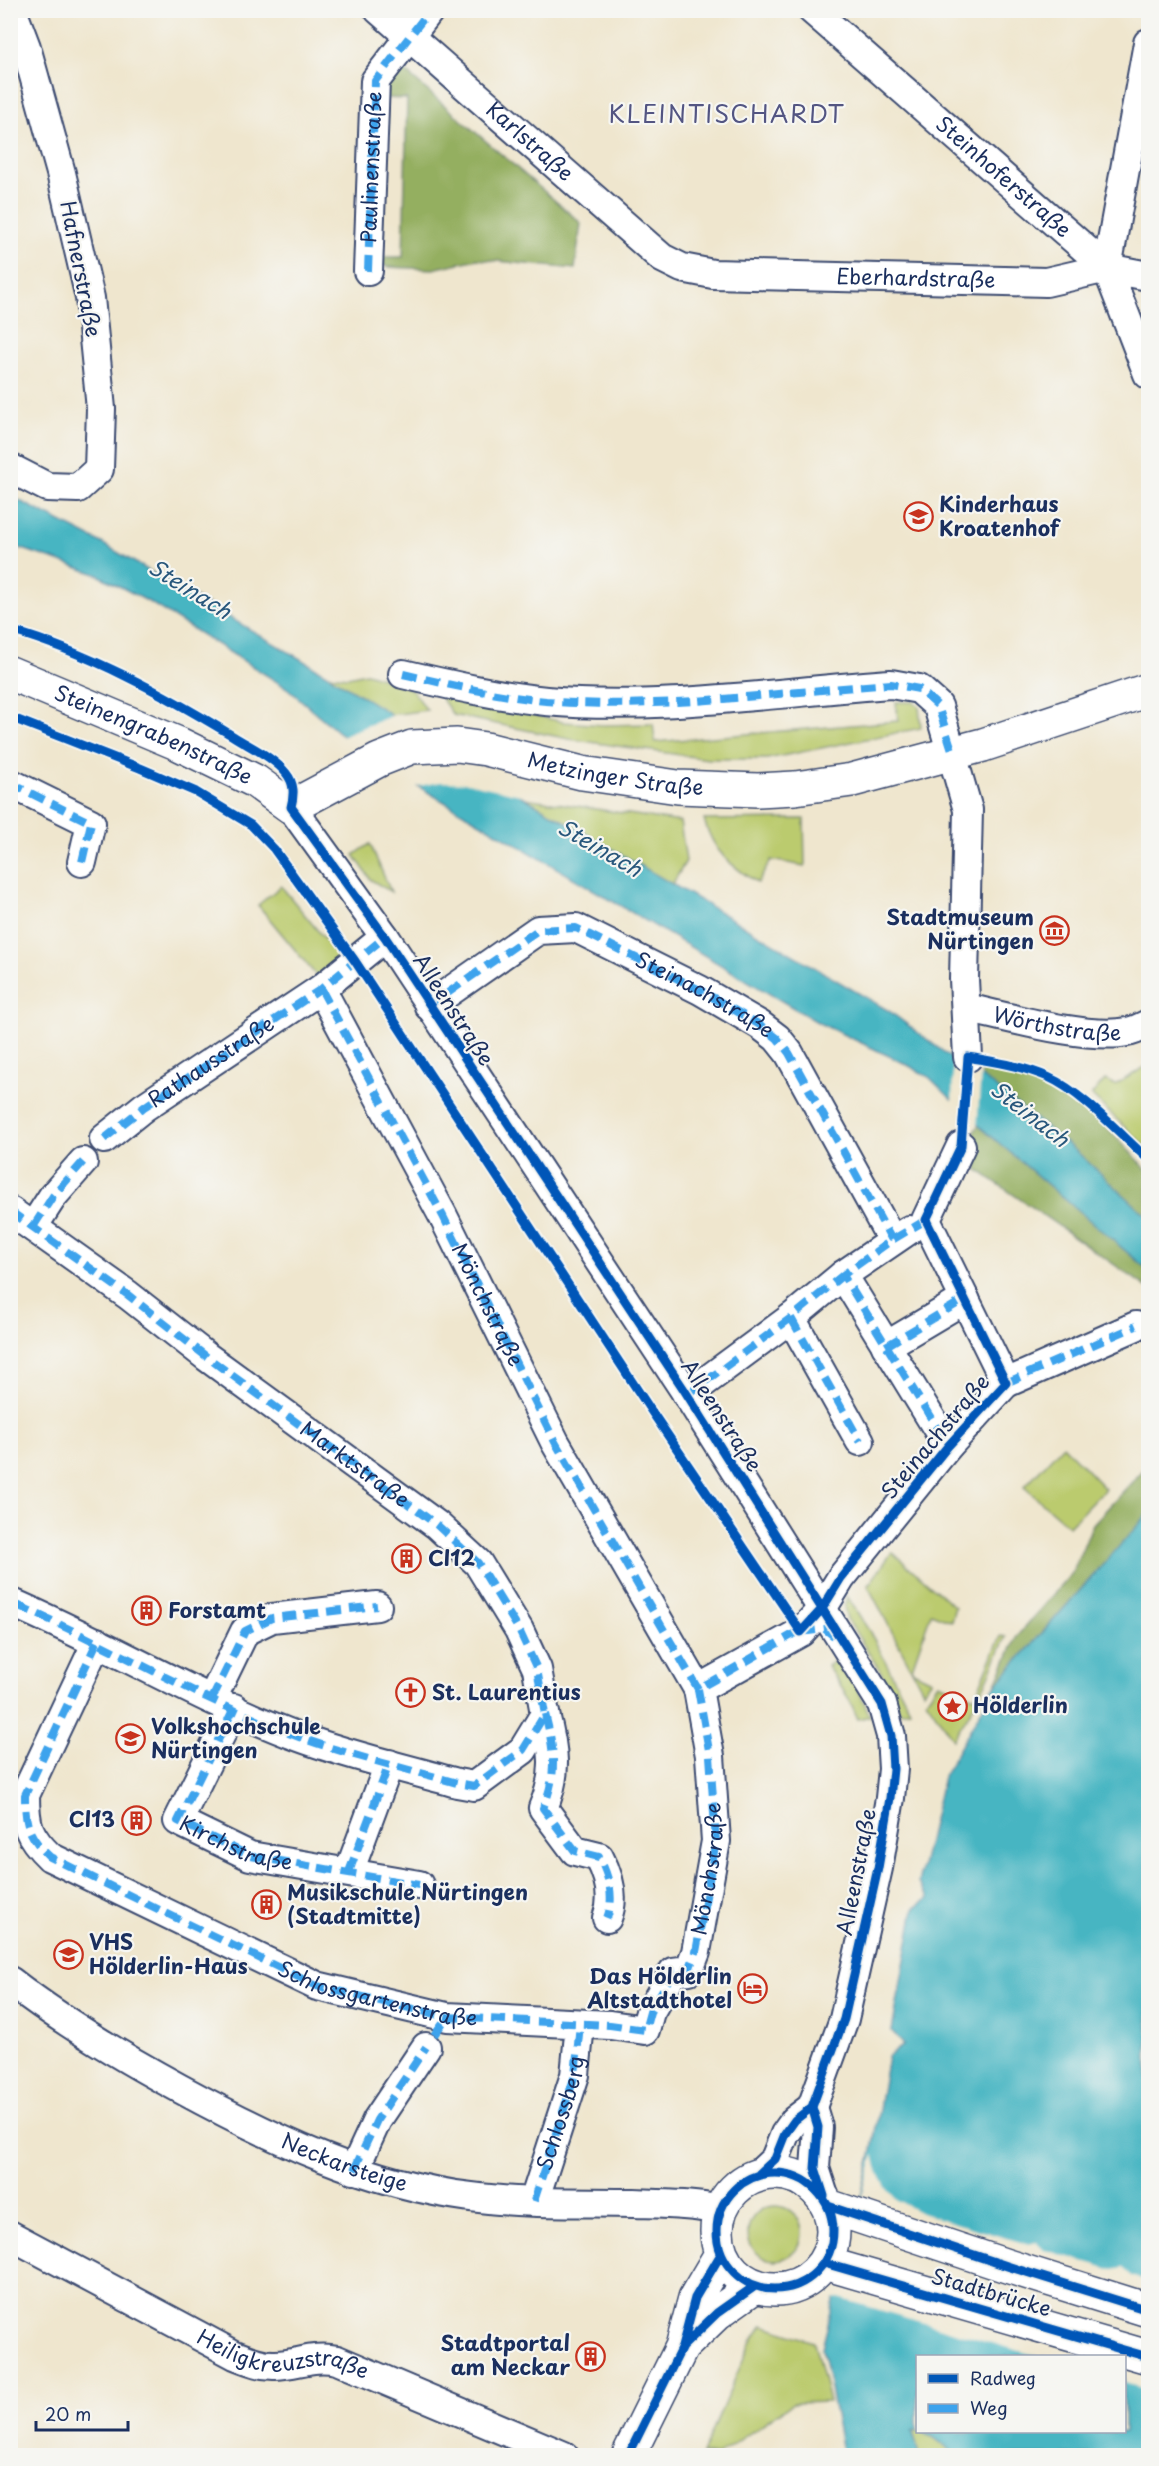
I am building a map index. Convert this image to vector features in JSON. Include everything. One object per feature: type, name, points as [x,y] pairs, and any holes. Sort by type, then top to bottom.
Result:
[{"type":"street","name":"Hafnerstraße","points":[[10,468],[47,488],[78,488],[99,469],[101,409],[90,298],[61,173],[26,47],[12,10]]},
{"type":"street","name":"Karlstraße","points":[[379,10],[662,258],[682,268]]},
{"type":"street","name":"Paulinenstraße","points":[[368,271],[375,81],[430,10]]},
{"type":"street","name":"Steinhoferstraße","points":[[812,10],[1107,268],[1149,374]]},
{"type":"street","points":[[1107,268],[1149,43]]},
{"type":"street","name":"Eberhardstraße","points":[[682,268],[712,274],[1046,282],[1107,268],[1149,276]]},
{"type":"street","name":"Steinengrabenstraße","points":[[10,674],[178,744],[255,781],[291,807]]},
{"type":"street","points":[[403,674],[482,692],[546,701],[616,704],[703,700],[891,684],[919,689],[938,706],[968,810],[964,979],[968,1057]]},
{"type":"street","name":"Metzinger Straße","points":[[291,807],[345,777],[412,747],[457,745],[486,749],[582,773],[678,787],[758,790],[852,780],[953,753],[1149,690]]},
{"type":"street","points":[[10,783],[91,823],[82,862]]},
{"type":"street","name":"Alleenstraße","points":[[291,807],[385,938],[687,1395],[882,1704],[891,1736],[893,1769],[878,1868],[844,2019],[812,2107],[795,2120],[785,2134],[775,2159],[759,2175]]},
{"type":"street","name":"Steinachstraße","points":[[429,1006],[538,930],[576,928],[689,985],[760,1025],[777,1038],[789,1053],[892,1240]]},
{"type":"street","points":[[321,989],[385,938]]},
{"type":"street","name":"Rathausstraße","points":[[104,1139],[144,1107],[321,989]]},
{"type":"street","name":"Mönchstraße","points":[[321,989],[443,1215],[555,1442],[698,1689],[710,1756],[716,1841],[696,1952],[690,1970],[673,1972],[650,2012],[645,2030]]},
{"type":"street","name":"Wörthstraße","points":[[966,1008],[1059,1028],[1098,1033],[1126,1032],[1149,1024]]},
{"type":"street","points":[[687,1395],[791,1318],[843,1275],[892,1240],[926,1220],[961,1146]]},
{"type":"street","points":[[22,1219],[53,1196],[83,1162]]},
{"type":"street","name":"Marktstraße","points":[[22,1219],[128,1295],[207,1357],[437,1526],[478,1563],[519,1630],[537,1669],[545,1714]]},
{"type":"street","name":"Steinachstraße","points":[[926,1220],[1006,1383]]},
{"type":"street","name":"Steinachstraße","points":[[843,1275],[948,1446]]},
{"type":"street","points":[[885,1346],[965,1299]]},
{"type":"street","points":[[791,1318],[860,1441]]},
{"type":"street","name":"Steinachstraße","points":[[822,1610],[841,1578],[948,1446],[1006,1383],[1136,1326]]},
{"type":"street","points":[[10,1602],[223,1704],[300,1737],[457,1784],[474,1786],[523,1750],[545,1714]]},
{"type":"street","name":"Kirchstraße","points":[[377,1606],[272,1618],[245,1631],[223,1704],[178,1821],[250,1856],[419,1885]]},
{"type":"street","points":[[698,1689],[801,1632],[822,1610]]},
{"type":"street","name":"Schlossgartenstraße","points":[[97,1642],[25,1795],[25,1819],[33,1840],[50,1857],[317,1986],[436,2033],[580,2024],[645,2030]]},
{"type":"street","points":[[545,1714],[554,1748],[552,1787],[543,1808],[575,1851],[599,1857],[607,1872],[612,1906],[607,1918]]},
{"type":"street","points":[[349,1872],[389,1764]]},
{"type":"street","name":"Neckarsteige","points":[[10,1981],[40,2004],[117,2054],[254,2128],[354,2170],[407,2186],[461,2195],[534,2201],[681,2204],[720,2210]]},
{"type":"street","name":"Schlossberg","points":[[534,2201],[575,2075],[580,2024]]},
{"type":"street","points":[[354,2170],[377,2120],[436,2033]]},
{"type":"street","points":[[812,2107],[818,2127],[815,2168],[832,2205],[834,2225],[829,2264],[811,2278],[794,2287],[774,2290],[755,2286],[735,2274],[721,2254],[717,2232],[720,2210],[729,2194],[742,2182],[759,2175],[784,2172],[807,2181],[832,2205]]},
{"type":"street","name":"Stadtbrücke","points":[[832,2205],[1007,2266],[1149,2310]]},
{"type":"street","name":"Heiligkreuzstraße","points":[[10,2235],[235,2355],[255,2362],[276,2365],[324,2357],[337,2360],[564,2456]]},
{"type":"street","points":[[628,2456],[682,2348],[695,2298],[721,2254]]},
{"type":"street","name":"Stadtbrücke","points":[[829,2264],[1149,2357]]},
{"type":"street","points":[[682,2348],[717,2313],[755,2286]]},
{"type":"green space","points":[[400,67],[581,223],[575,269],[477,259],[433,269],[387,267],[380,263],[381,257],[403,257],[407,99],[385,98],[387,83]]},
{"type":"green space","points":[[366,673],[412,690],[427,710],[391,715],[328,675],[348,677]]},
{"type":"green space","points":[[438,693],[563,722],[603,725],[653,724],[655,742],[898,721],[896,702],[913,702],[919,706],[921,728],[767,759],[708,759],[569,739],[453,715]]},
{"type":"green space","points":[[525,798],[680,822],[686,861],[672,885]]},
{"type":"green space","points":[[804,819],[805,866],[771,860],[758,883],[739,870],[718,850],[704,820]]},
{"type":"green space","points":[[370,844],[391,892],[371,880],[354,855]]},
{"type":"green space","points":[[281,886],[342,960],[319,979],[258,905]]},
{"type":"green space","points":[[983,1064],[1046,1084],[1070,1097],[1099,1120],[1148,1171],[1148,1217],[1077,1152],[981,1076]]},
{"type":"green space","points":[[1148,1065],[1148,1149],[1091,1095],[1105,1080],[1115,1085]]},
{"type":"green space","points":[[978,1125],[1148,1270],[1148,1288],[978,1170],[969,1142]]},
{"type":"green space","points":[[1063,1445],[1105,1489],[1069,1526],[1024,1487]]},
{"type":"green space","points":[[1148,1465],[1148,1514],[995,1686],[1017,1636],[1072,1573],[1093,1524]]},
{"type":"green space","points":[[892,1552],[955,1607],[951,1621],[931,1613],[912,1668],[913,1671],[932,1680],[923,1691],[868,1586]]},
{"type":"green space","points":[[847,1596],[873,1637],[910,1710],[900,1712],[884,1677],[847,1619],[844,1607]]},
{"type":"green space","points":[[1001,1636],[1006,1637],[980,1696],[953,1739],[926,1700],[938,1683],[975,1697]]},
{"type":"green space","points":[[838,1659],[859,1691],[870,1716],[858,1719],[849,1699],[827,1666]]},
{"type":"green space","points":[[770,2206],[780,2206],[790,2210],[798,2218],[802,2233],[798,2248],[790,2256],[780,2260],[770,2260],[760,2256],[752,2248],[748,2238],[748,2228],[752,2218],[760,2210]]},
{"type":"green space","points":[[763,2325],[814,2342],[829,2402],[793,2403],[718,2455],[702,2455],[749,2346]]},
{"type":"green space","points":[[912,2429],[916,2433],[933,2437],[957,2455],[919,2455]]},
{"type":"water","name":"Steinach","points":[[11,498],[98,541],[328,675],[525,798],[889,1011],[953,1059],[981,1076],[1077,1152],[1148,1217],[1148,1270],[978,1125],[929,1077],[819,1023],[421,788],[338,732],[287,688],[151,603],[96,574],[11,545]]},
{"type":"water","points":[[1148,1514],[1148,2455],[957,2455],[933,2437],[921,2433],[1126,2433],[1126,2355],[916,2355],[916,2431],[912,2430],[919,2455],[843,2455],[822,2348],[871,2156],[888,2056],[904,2045],[892,2031],[914,1909],[929,1898],[918,1883],[943,1777],[995,1686]]},
{"type":"pier","points":[[396,714],[529,797],[467,783],[441,782],[413,787],[339,737]]},
{"type":"pier","points":[[953,1059],[961,1060],[981,1073],[977,1128],[952,1104]]},
{"type":"pier","points":[[874,2154],[878,2172],[887,2189],[897,2200],[921,2213],[1027,2244],[1037,2242],[1045,2250],[1113,2270],[1123,2268],[1132,2276],[1148,2281],[1148,2390],[1126,2383],[1126,2355],[1034,2355],[839,2298],[831,2299]]},
{"type":"marked path","points":[[368,271],[375,81],[430,10]]},
{"type":"marked path","points":[[403,674],[456,686],[546,701],[632,704],[891,684],[919,689],[938,706],[953,753]]},
{"type":"marked path","points":[[10,783],[91,823],[82,862]]},
{"type":"marked path","points":[[429,1006],[538,930],[576,928],[700,990],[760,1025],[777,1038],[789,1053],[892,1240]]},
{"type":"marked path","points":[[104,1139],[144,1107],[321,989],[385,937]]},
{"type":"marked path","points":[[321,989],[443,1216],[555,1442],[698,1689]]},
{"type":"marked path","points":[[33,1227],[53,1196],[83,1162]]},
{"type":"marked path","points":[[10,1211],[128,1295],[207,1357],[437,1525],[478,1563],[519,1630],[537,1669],[545,1714],[523,1750],[474,1786],[457,1783],[299,1737],[226,1706],[10,1602]]},
{"type":"marked path","points":[[926,1220],[892,1240],[843,1275],[948,1446]]},
{"type":"marked path","points":[[687,1395],[791,1318],[843,1275]]},
{"type":"marked path","points":[[886,1346],[965,1299]]},
{"type":"marked path","points":[[791,1318],[860,1441]]},
{"type":"marked path","points":[[1006,1383],[1136,1326]]},
{"type":"marked path","points":[[212,1699],[245,1631],[272,1618],[377,1606]]},
{"type":"marked path","points":[[97,1642],[25,1795],[29,1829],[37,1843],[50,1857],[317,1986],[447,2017],[610,2025],[645,2030],[650,2012],[673,1972],[689,1970],[696,1952],[716,1841],[710,1756],[698,1689],[804,1628]]},
{"type":"marked path","points":[[801,1632],[825,1629],[834,1636]]},
{"type":"marked path","points":[[234,1708],[178,1821],[250,1856],[419,1885]]},
{"type":"marked path","points":[[545,1714],[551,1738],[553,1772],[543,1808],[575,1851],[599,1857],[610,1887],[611,1903],[607,1918]]},
{"type":"marked path","points":[[349,1872],[389,1764]]},
{"type":"marked path","points":[[434,2035],[447,2017]]},
{"type":"marked path","points":[[534,2201],[575,2075],[580,2024]]},
{"type":"marked path","points":[[354,2170],[377,2120],[426,2047]]},
{"type":"cycle path","points":[[10,630],[68,650],[153,690],[261,753],[286,773],[293,790],[291,807],[385,937],[683,1388],[882,1704],[891,1736],[893,1769],[890,1798],[878,1868],[844,2019],[812,2107],[795,2120],[785,2134],[775,2159],[759,2174]]},
{"type":"cycle path","points":[[10,717],[196,792],[251,825],[274,849],[355,961],[650,1409],[801,1632]]},
{"type":"cycle path","points":[[801,1632],[822,1609],[841,1578],[948,1446],[1006,1383],[926,1220],[961,1146],[968,1057],[1029,1070],[1061,1084],[1100,1114],[1148,1159]]},
{"type":"cycle path","points":[[812,2107],[818,2127],[815,2168],[824,2196]]},
{"type":"cycle path","points":[[775,2173],[797,2177],[816,2190],[829,2209],[833,2231],[829,2253],[816,2272],[797,2285],[775,2289],[753,2285],[734,2272],[721,2253],[717,2231],[721,2209],[734,2190],[753,2177],[775,2173]]},
{"type":"cycle path","points":[[828,2206],[1148,2310]]},
{"type":"cycle path","points":[[628,2456],[682,2347],[695,2298],[721,2254]]},
{"type":"cycle path","points":[[824,2263],[1148,2357]]},
{"type":"cycle path","points":[[682,2347],[717,2313],[755,2286]]},
{"type":"place","name":"Kinderhaus Kroatenhof","points":[[918,517]]},
{"type":"place","name":"Stadtmuseum Nürtingen","points":[[1055,930]]},
{"type":"place","name":"CI12","points":[[407,1559]]},
{"type":"place","name":"Forstamt","points":[[147,1611]]},
{"type":"place","name":"St. Laurentius","points":[[411,1693]]},
{"type":"place","name":"Hölderlin","points":[[952,1706]]},
{"type":"place","name":"Volkshochschule Nürtingen","points":[[130,1739]]},
{"type":"place","name":"CI13","points":[[136,1820]]},
{"type":"place","name":"Musikschule Nürtingen (Stadtmitte)","points":[[266,1905]]},
{"type":"place","name":"VHS Hölderlin-Haus","points":[[68,1955]]},
{"type":"place","name":"Das Hölderlin Altstadthotel","points":[[753,1989]]},
{"type":"place","name":"Stadtportal am Neckar","points":[[591,2356]]},
{"type":"district","name":"KLEINTISCHARDT","points":[[727,115]]}]
